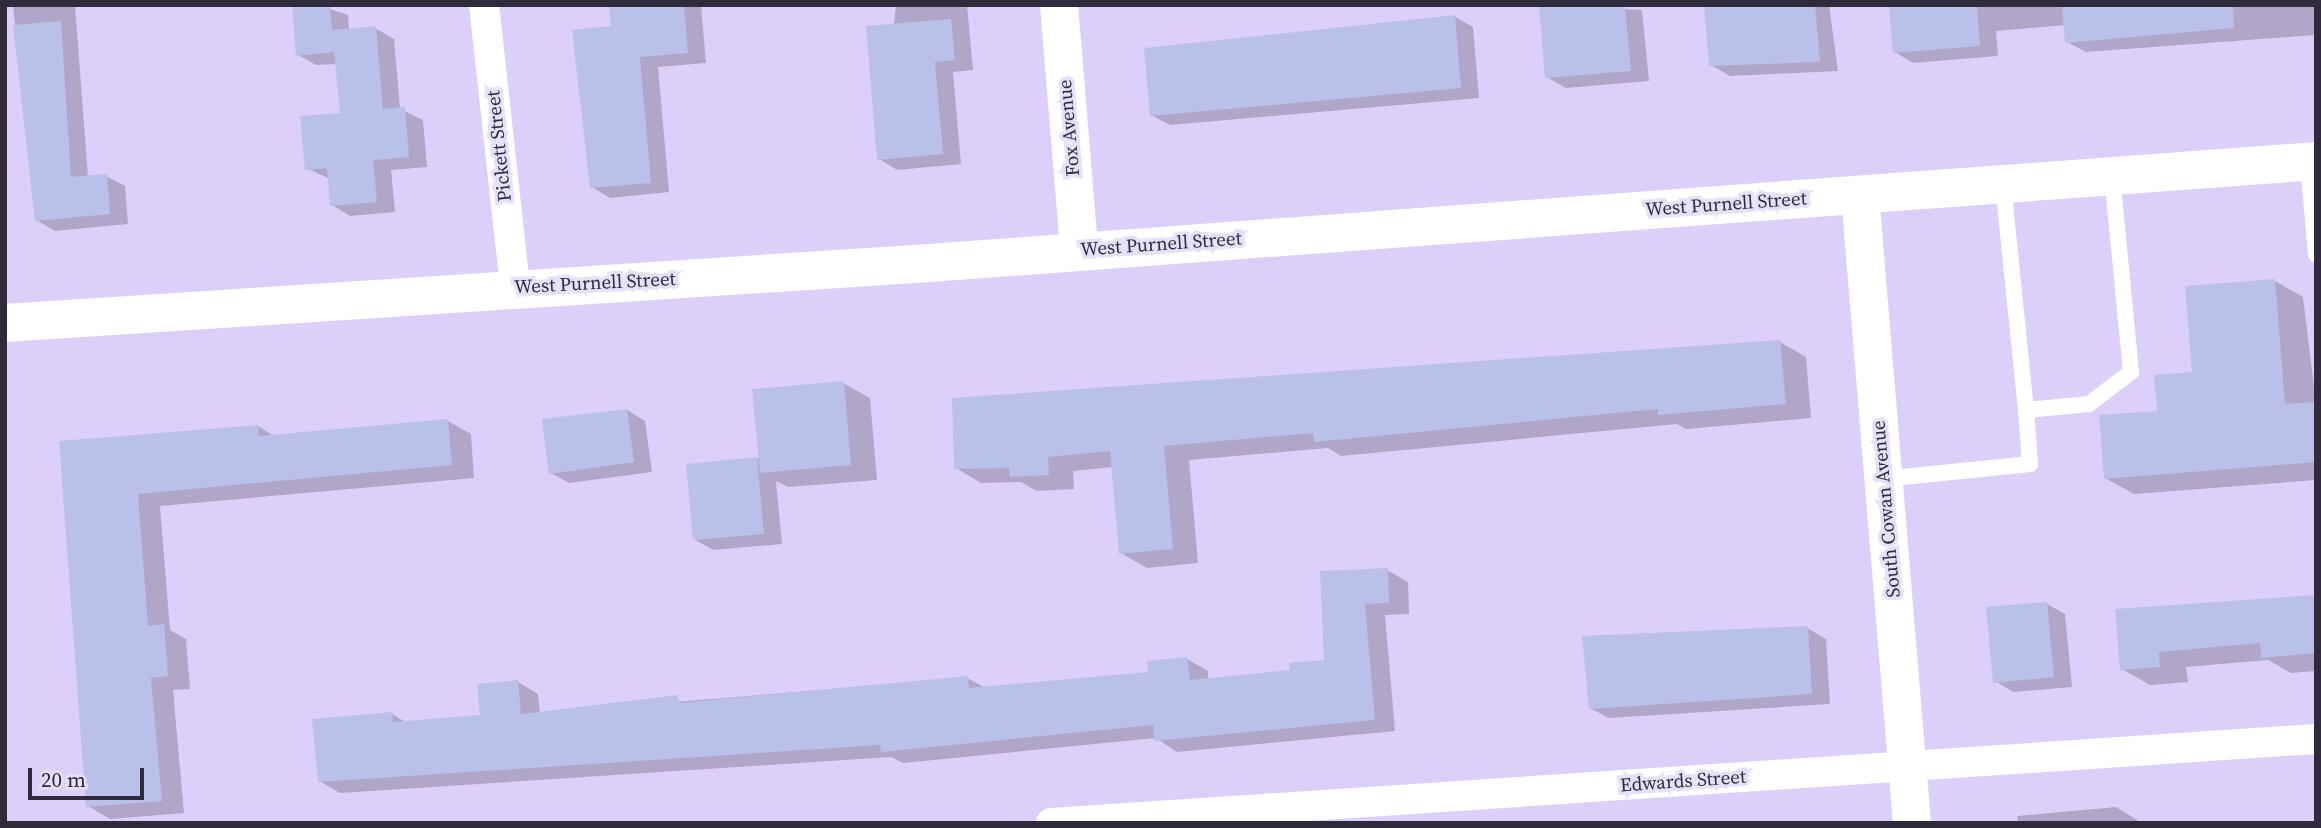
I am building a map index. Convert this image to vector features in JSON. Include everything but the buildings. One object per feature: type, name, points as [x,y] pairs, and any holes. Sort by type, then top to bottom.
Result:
[{"type":"street","name":"Pickett Street","points":[[484,5],[515,288]]},
{"type":"street","name":"Fox Avenue","points":[[1059,5],[1079,250]]},
{"type":"street","name":"West Purnell Street","points":[[5,323],[2312,162]]},
{"type":"street","name":"South Cowan Avenue","points":[[1860,195],[1912,823]]},
{"type":"street","name":"Edwards Street","points":[[1051,823],[2316,739]]},
{"type":"lane","points":[[2312,162],[2316,255]]},
{"type":"lane","points":[[2026,410],[2090,404],[2131,372],[2112,176]]},
{"type":"lane","points":[[1884,479],[2031,464],[2003,184]]}]
